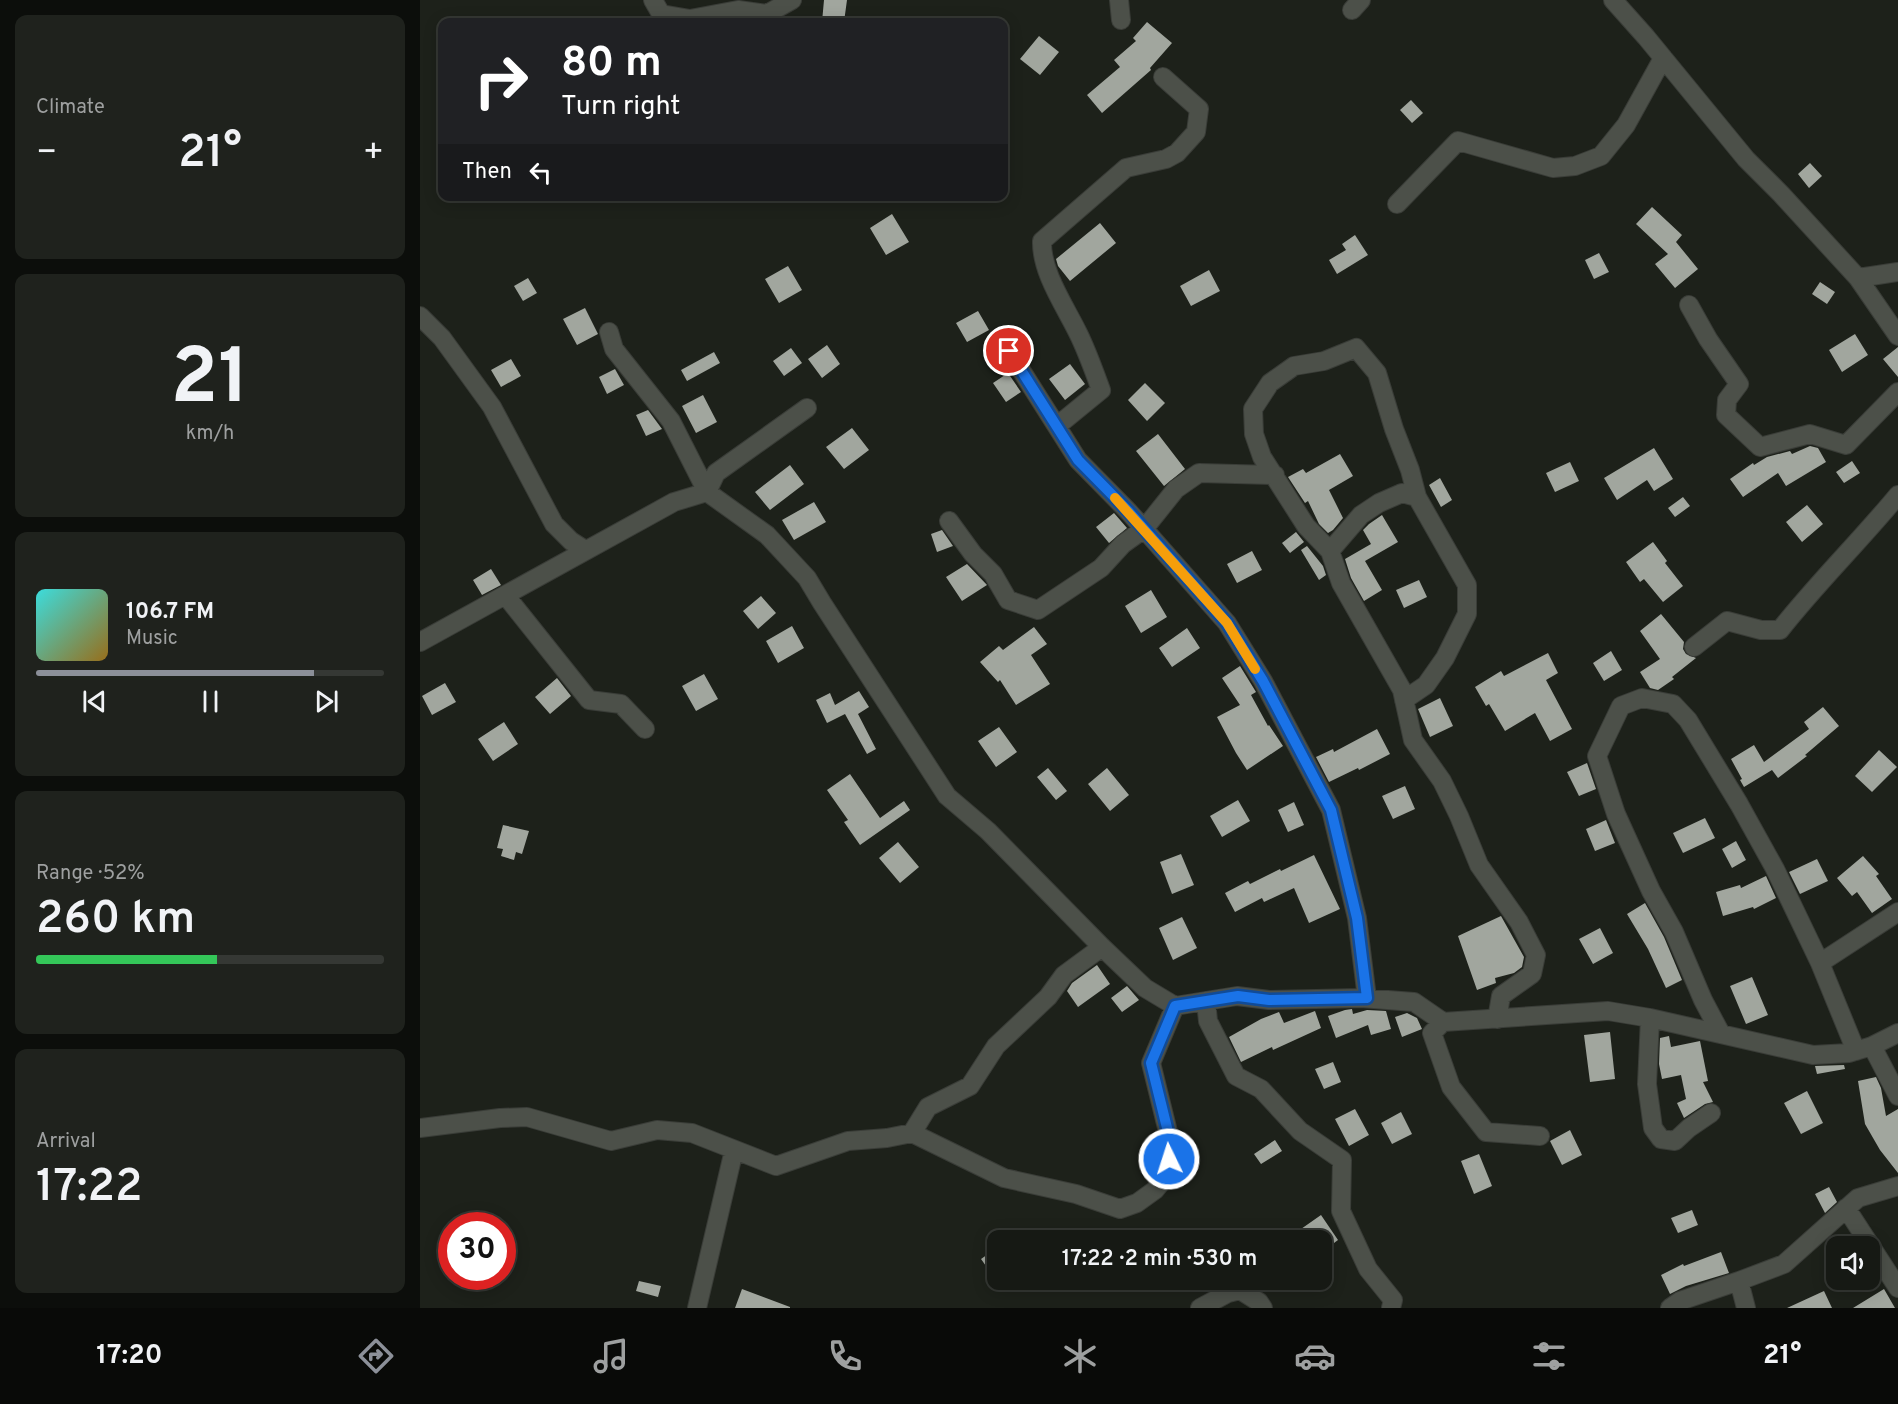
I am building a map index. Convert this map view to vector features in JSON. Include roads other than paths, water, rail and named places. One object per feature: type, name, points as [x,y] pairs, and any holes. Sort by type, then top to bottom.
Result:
[{"type":"street","points":[[653,0],[661,14],[684,18]]},
{"type":"street","points":[[695,18],[738,10],[767,14],[792,0]]},
{"type":"street","points":[[1119,0],[1121,20]]},
{"type":"street","points":[[1613,0],[1664,58],[1746,159],[1858,278],[1898,336]]},
{"type":"street","points":[[1397,204],[1458,141],[1553,168],[1575,166],[1601,156],[1626,125],[1664,58]]},
{"type":"street","points":[[1057,426],[1101,390],[1079,334],[1061,302],[1042,254],[1042,241],[1126,168],[1166,159],[1177,153],[1196,132],[1199,109],[1163,77]]},
{"type":"street","points":[[1858,278],[1898,272]]},
{"type":"street","points":[[1689,305],[1738,384],[1727,399],[1726,415],[1760,447],[1810,434],[1846,445],[1898,392]]},
{"type":"street","points":[[420,316],[442,338],[492,407],[554,524],[571,541],[585,550]]},
{"type":"street","points":[[609,332],[614,349],[671,421],[708,492],[766,535],[807,578],[947,796],[988,831],[1145,988],[1175,1006],[1238,996],[1269,1000],[1367,998],[1414,1002],[1443,1022],[1608,1011],[1813,1054],[1850,1053],[1898,1034]]},
{"type":"street","points":[[420,340],[442,338]]},
{"type":"street","points":[[1404,700],[1426,685],[1445,658],[1467,614],[1467,585],[1417,497],[1377,373],[1356,348],[1324,361],[1294,366],[1270,383],[1252,409],[1254,434],[1262,457],[1306,526],[1330,551],[1341,583],[1402,690],[1404,700],[1413,740],[1442,781],[1460,816],[1479,865],[1519,922],[1536,955],[1532,974],[1501,996],[1497,1019]]},
{"type":"street","points":[[1009,351],[1078,460],[1144,529],[1227,623],[1263,681],[1331,810],[1357,918],[1367,998]]},
{"type":"street","points":[[708,492],[716,473],[807,408]]},
{"type":"street","points":[[949,521],[973,554],[993,574],[1008,600],[1038,610],[1101,568],[1124,544],[1144,529],[1176,489],[1199,473],[1275,476]]},
{"type":"street","points":[[420,642],[674,502],[708,492]]},
{"type":"street","points":[[1330,551],[1361,515],[1380,503],[1402,493],[1417,497]]},
{"type":"street","points":[[1694,647],[1726,621],[1761,630],[1780,630],[1810,592],[1898,495]]},
{"type":"street","points":[[506,596],[589,700],[621,704],[645,729]]},
{"type":"street","points":[[1720,1034],[1674,932],[1651,891],[1616,814],[1597,756],[1621,706],[1642,698],[1673,704],[1688,720],[1776,869],[1820,963],[1864,1048],[1898,1096]]},
{"type":"street","points":[[1820,963],[1898,912]]},
{"type":"street","points":[[912,1132],[928,1107],[970,1086],[996,1046],[1048,997],[1064,975],[1102,947]]},
{"type":"street","points":[[1206,1001],[1208,1021],[1236,1076],[1261,1089],[1300,1131],[1342,1160],[1341,1211],[1368,1269],[1394,1300],[1391,1308]]},
{"type":"street","points":[[420,1128],[527,1117],[611,1141],[657,1131],[692,1133],[776,1166],[848,1141],[887,1138],[912,1132],[1004,1178],[1076,1194],[1120,1209],[1137,1203],[1155,1190],[1168,1174],[1171,1144],[1151,1063],[1175,1006]]},
{"type":"street","points":[[1650,1018],[1647,1084],[1653,1128],[1660,1139],[1675,1141],[1711,1113]]},
{"type":"street","points":[[1443,1022],[1432,1033],[1451,1087],[1486,1132],[1540,1136]]},
{"type":"street","points":[[697,1308],[734,1150]]},
{"type":"street","points":[[1670,1308],[1680,1301],[1784,1264],[1858,1198],[1898,1186]]},
{"type":"street","points":[[1846,1208],[1898,1288]]},
{"type":"street","points":[[1739,1281],[1746,1308]]},
{"type":"street","points":[[1200,1308],[1228,1293],[1240,1290],[1259,1302],[1263,1308]]}]
